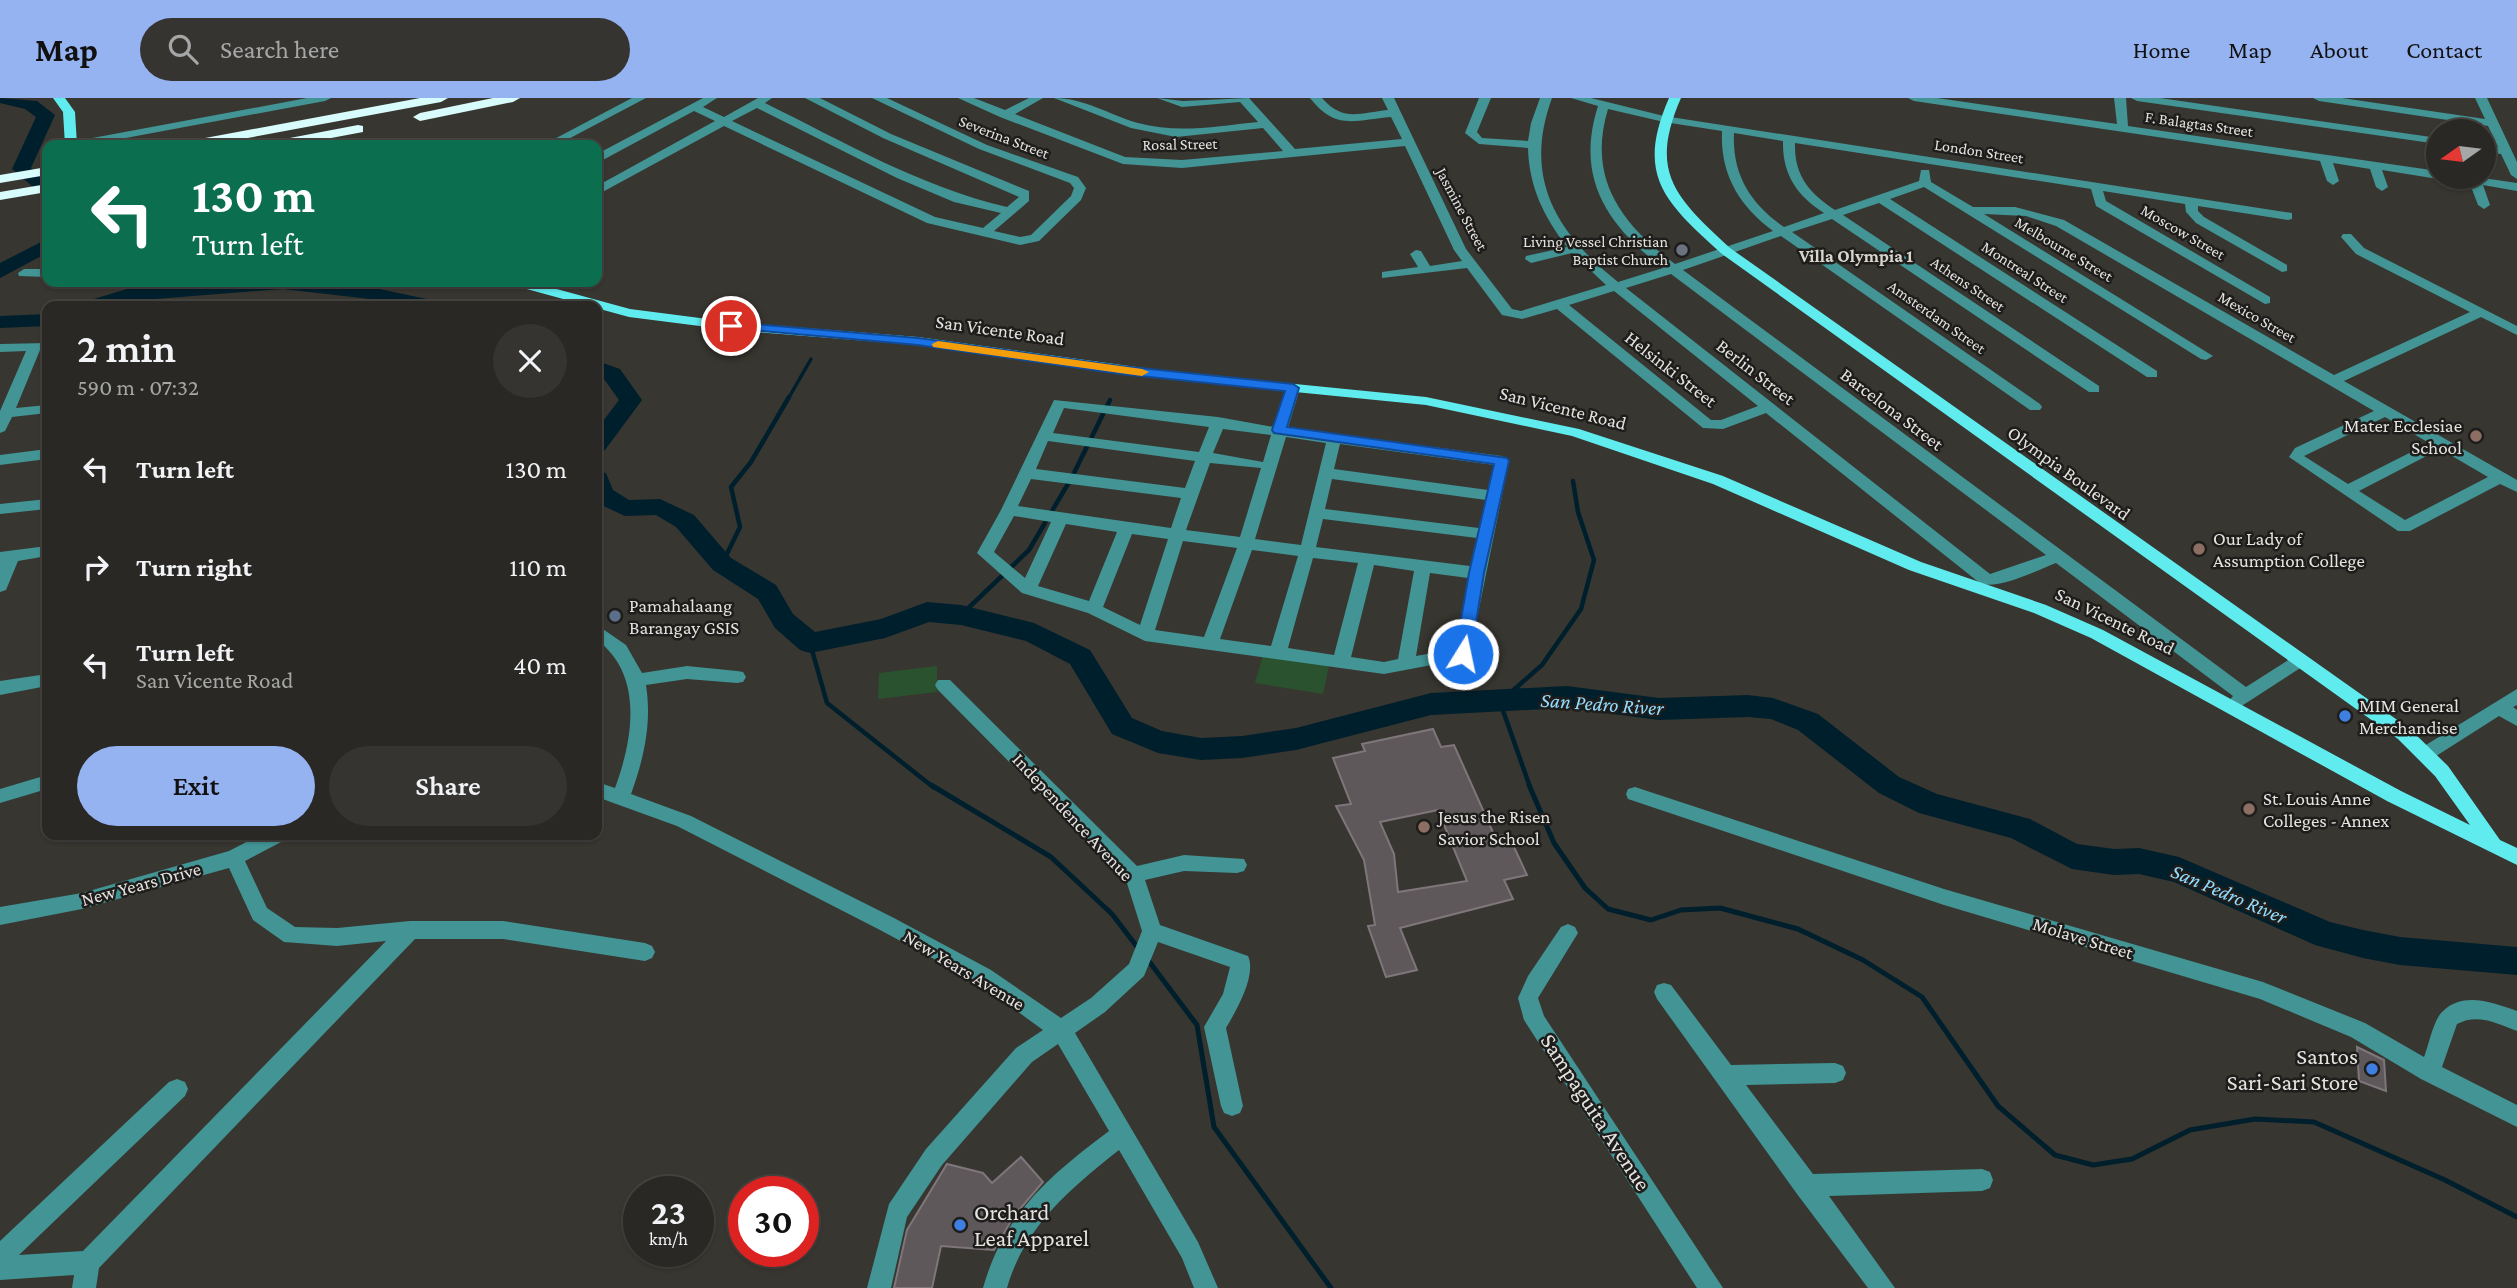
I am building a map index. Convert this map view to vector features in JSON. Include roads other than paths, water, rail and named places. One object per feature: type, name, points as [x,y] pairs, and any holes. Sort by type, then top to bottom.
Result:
[{"type":"highway","points":[[216,140],[441,98]]},
{"type":"highway","points":[[400,121],[513,98]]},
{"type":"highway","points":[[300,140],[374,126]]},
{"type":"highway","points":[[0,180],[42,172]]},
{"type":"highway","points":[[0,196],[42,189]]},
{"type":"main road","points":[[59,98],[69,111],[71,140]]},
{"type":"main road","name":"Olympia Boulevard","points":[[1675,98],[1664,119],[1658,143],[1658,156],[1664,177],[1691,219],[1726,251],[2427,753],[2451,780],[2492,843]]},
{"type":"main road","name":"San Vicente Road","points":[[534,287],[581,301]]},
{"type":"main road","name":"San Vicente Road","points":[[602,306],[670,319],[918,341],[1121,370],[1426,401],[1574,432],[1718,480],[1915,566],[2039,610],[2096,634],[2394,796],[2517,857]]},
{"type":"street","points":[[98,140],[326,98]]},
{"type":"street","points":[[560,140],[640,98]]},
{"type":"street","points":[[602,156],[711,98]]},
{"type":"street","points":[[694,107],[931,220],[985,233],[1025,198],[1021,191],[967,172],[811,98]]},
{"type":"street","name":"Severina Street","points":[[878,98],[983,147],[1074,180],[1080,188],[1077,197],[1035,238],[1020,241],[985,233]]},
{"type":"street","name":"Rosal Street","points":[[964,98],[1123,160],[1182,163],[1408,142]]},
{"type":"street","points":[[1004,115],[1037,98]]},
{"type":"street","points":[[1060,98],[1135,126],[1176,134],[1266,124]]},
{"type":"street","points":[[1163,98],[1188,104],[1243,98],[1291,152]]},
{"type":"street","points":[[1316,98],[1328,112],[1339,118],[1393,113]]},
{"type":"street","name":"Jasmine Street","points":[[1388,98],[1460,250],[1507,312],[1522,315],[1670,270],[1925,183]]},
{"type":"street","points":[[1485,98],[1471,133],[1473,137],[1479,141],[1532,145]]},
{"type":"street","name":"Berlin Street","points":[[1546,98],[1537,116],[1532,145],[1535,178],[1555,224],[1575,250],[1616,287],[1987,580],[2056,557]]},
{"type":"street","name":"London Street","points":[[1577,98],[1664,119],[2288,216]]},
{"type":"street","name":"F. Balagtas Street","points":[[1914,98],[2426,173]]},
{"type":"street","points":[[2026,114],[2027,98]]},
{"type":"street","points":[[2120,98],[2123,129]]},
{"type":"street","points":[[2137,98],[2426,139]]},
{"type":"street","points":[[2319,98],[2470,119]]},
{"type":"street","points":[[2481,98],[2490,119]]},
{"type":"street","points":[[602,188],[761,101],[913,180],[958,199],[1008,211]]},
{"type":"street","name":"Barcelona Street","points":[[1604,105],[1594,136],[1599,186],[1615,214],[1629,231],[1670,270],[2246,696]]},
{"type":"street","name":"Amsterdam Street","points":[[1728,129],[1726,153],[1731,174],[1739,190],[1762,217],[2035,407]]},
{"type":"street","points":[[2496,132],[2517,175]]},
{"type":"street","name":"Athens Street","points":[[1789,137],[1787,161],[1795,180],[1812,200],[2094,389]]},
{"type":"street","points":[[2496,150],[2505,151]]},
{"type":"street","points":[[1925,183],[1926,158]]},
{"type":"street","points":[[2325,158],[2333,181]]},
{"type":"street","points":[[2375,166],[2382,187]]},
{"type":"street","name":"Melbourne Street","points":[[1925,183],[2206,356]]},
{"type":"street","points":[[2496,184],[2517,187]]},
{"type":"street","name":"Moscow Street","points":[[2096,185],[2100,203],[2265,300]]},
{"type":"street","points":[[2478,189],[2484,205]]},
{"type":"street","name":"Montreal Street","points":[[1880,198],[2152,374]]},
{"type":"street","points":[[2191,200],[2192,212],[2200,220],[2283,268]]},
{"type":"street","name":"Mexico Street","points":[[1969,211],[2000,208],[2019,210],[2060,223],[2517,487]]},
{"type":"street","points":[[2347,237],[2360,251],[2517,331]]},
{"type":"street","points":[[1531,259],[1575,250]]},
{"type":"street","points":[[1416,254],[1426,270]]},
{"type":"street","points":[[1387,275],[1471,264]]},
{"type":"street","points":[[24,274],[42,273]]},
{"type":"street","name":"Helsinki Street","points":[[1562,305],[1708,425],[1723,424],[1768,407]]},
{"type":"street","points":[[2333,381],[2481,312]]},
{"type":"street","points":[[0,348],[41,346]]},
{"type":"street","points":[[0,428],[41,346]]},
{"type":"street","points":[[1205,643],[1240,543],[1287,387]]},
{"type":"street","points":[[1059,403],[1274,429],[1502,461],[1477,573],[1463,654],[1384,668],[1145,635],[1094,609],[1028,589],[985,553],[1009,510],[1059,403]]},
{"type":"street","points":[[6,413],[42,409]]},
{"type":"street","points":[[2385,411],[2300,451],[2296,457],[2404,527],[2500,477]]},
{"type":"street","points":[[1145,635],[1190,494],[1218,422]]},
{"type":"street","points":[[1240,543],[1257,464],[1274,429]]},
{"type":"street","points":[[1043,436],[1257,464]]},
{"type":"street","points":[[1278,652],[1307,552],[1334,438]]},
{"type":"street","points":[[2347,491],[2440,443]]},
{"type":"street","points":[[0,460],[42,455]]},
{"type":"street","points":[[1026,473],[1190,494]]},
{"type":"street","points":[[1325,473],[1494,496]]},
{"type":"street","points":[[0,509],[42,505]]},
{"type":"street","points":[[1009,510],[1126,528],[1477,573]]},
{"type":"street","points":[[1316,513],[1485,534]]},
{"type":"street","points":[[1028,589],[1061,517]]},
{"type":"street","points":[[1094,609],[1126,528]]},
{"type":"street","points":[[0,586],[6,557],[42,552]]},
{"type":"street","points":[[1341,662],[1367,560]]},
{"type":"street","points":[[1406,664],[1423,567]]},
{"type":"street","points":[[602,635],[621,651],[637,681],[640,709],[638,737],[630,775],[621,796]]},
{"type":"street","points":[[2229,707],[2299,661]]},
{"type":"street","points":[[637,681],[677,671],[705,671],[737,677]]},
{"type":"street","points":[[0,688],[42,681]]},
{"type":"street","name":"Independence Avenue","points":[[944,685],[1134,876],[1151,934]]},
{"type":"street","points":[[2427,753],[2517,696]]},
{"type":"street","points":[[2499,707],[2517,719]]},
{"type":"street","points":[[0,796],[42,783]]},
{"type":"street","name":"New Years Avenue","points":[[602,790],[684,821],[887,924],[984,976],[1062,1031],[1190,1250],[1206,1288]]},
{"type":"street","name":"Molave Street","points":[[1635,794],[1944,897],[2263,991],[2358,1030],[2429,1072],[2517,1116]]},
{"type":"street","name":"New Years Drive","points":[[0,916],[82,901],[234,858],[267,840]]},
{"type":"street","points":[[234,858],[260,914],[291,936],[337,937],[410,930],[503,930],[645,952]]},
{"type":"street","points":[[1134,876],[1161,864],[1190,860],[1237,865]]},
{"type":"street","points":[[84,1288],[88,1262],[410,930]]},
{"type":"street","name":"Sampaguita Avenue","points":[[1568,933],[1535,982],[1528,998],[1535,1020],[1711,1288]]},
{"type":"street","points":[[879,1288],[897,1212],[934,1157],[1024,1055],[1098,1005],[1137,970],[1151,934],[1241,962],[1233,998],[1215,1027],[1232,1106]]},
{"type":"street","points":[[1664,992],[1883,1288]]},
{"type":"street","points":[[2429,1072],[2449,1018],[2465,1009],[2490,1011],[2517,1021]]},
{"type":"street","points":[[1724,1075],[1835,1073]]},
{"type":"street","points":[[0,1257],[177,1089]]},
{"type":"street","points":[[995,1288],[998,1270],[1018,1229],[1081,1166],[1123,1134]]},
{"type":"street","points":[[1805,1185],[1982,1180]]},
{"type":"street","points":[[0,1268],[88,1262]]},
{"type":"waterway","name":"San Pedro River","points":[[2,98],[31,105],[46,115],[21,169],[42,185]]},
{"type":"waterway","name":"San Pedro River","points":[[0,272],[42,248]]},
{"type":"waterway","name":"San Pedro River","points":[[110,301],[127,295],[231,287]]},
{"type":"waterway","name":"San Pedro River","points":[[318,287],[370,293],[406,301]]},
{"type":"waterway","name":"San Pedro River","points":[[0,322],[42,320]]},
{"type":"waterway","points":[[788,399],[811,359]]},
{"type":"waterway","name":"San Pedro River","points":[[602,370],[612,374],[631,400],[602,438]]},
{"type":"waterway","points":[[722,564],[740,527],[731,487],[751,462],[789,397]]},
{"type":"waterway","points":[[961,615],[1029,550],[1072,477],[1110,400]]},
{"type":"waterway","points":[[1530,787],[1500,702],[1542,665],[1581,609],[1594,560],[1578,512],[1573,481]]},
{"type":"waterway","name":"San Pedro River","points":[[602,495],[625,508],[660,507],[685,521],[722,564],[767,592],[784,621],[810,643],[885,628],[927,612],[961,615],[1034,633],[1080,657],[1122,726],[1158,742],[1201,749],[1242,747],[1296,739],[1431,704],[1567,697],[1659,709],[1748,706],[1773,709],[1808,722],[1889,785],[1930,804],[2019,828],[2072,856],[2114,862],[2139,861],[2179,870],[2326,935],[2363,944],[2400,951],[2517,961]]},
{"type":"waterway","points":[[810,643],[827,703],[933,787]]},
{"type":"waterway","points":[[931,785],[1051,857],[1112,914],[1138,948]]},
{"type":"waterway","points":[[1529,785],[1554,843],[1585,888],[1608,909],[1651,920],[1681,910],[1720,908],[1798,929],[1863,960],[1922,997],[1998,1106],[2055,1155],[2093,1165],[2132,1159],[2190,1130],[2255,1119],[2314,1122],[2445,1180],[2517,1217]]},
{"type":"waterway","points":[[1148,960],[1197,1025],[1214,1127],[1331,1288]]},
{"type":"place","name":"Living Vessel Christian Baptist Church","points":[[1682,250]]},
{"type":"place","name":"Mater Ecclesiae School","points":[[2476,436]]},
{"type":"place","name":"Our Lady of Assumption College","points":[[2199,549]]},
{"type":"place","name":"Pamahalaang Barangay GSIS","points":[[615,616]]},
{"type":"place","name":"MIM General Merchandise","points":[[2345,716]]},
{"type":"place","name":"St. Louis Anne Colleges - Annex","points":[[2249,809]]},
{"type":"place","name":"Jesus the Risen Savior School","points":[[1424,827]]},
{"type":"place","name":"Santos Sari-Sari Store","points":[[2372,1069]]},
{"type":"place","name":"Orchard Leaf Apparel","points":[[960,1225]]},
{"type":"district","name":"Villa Olympia 1","points":[[1856,256]]}]
